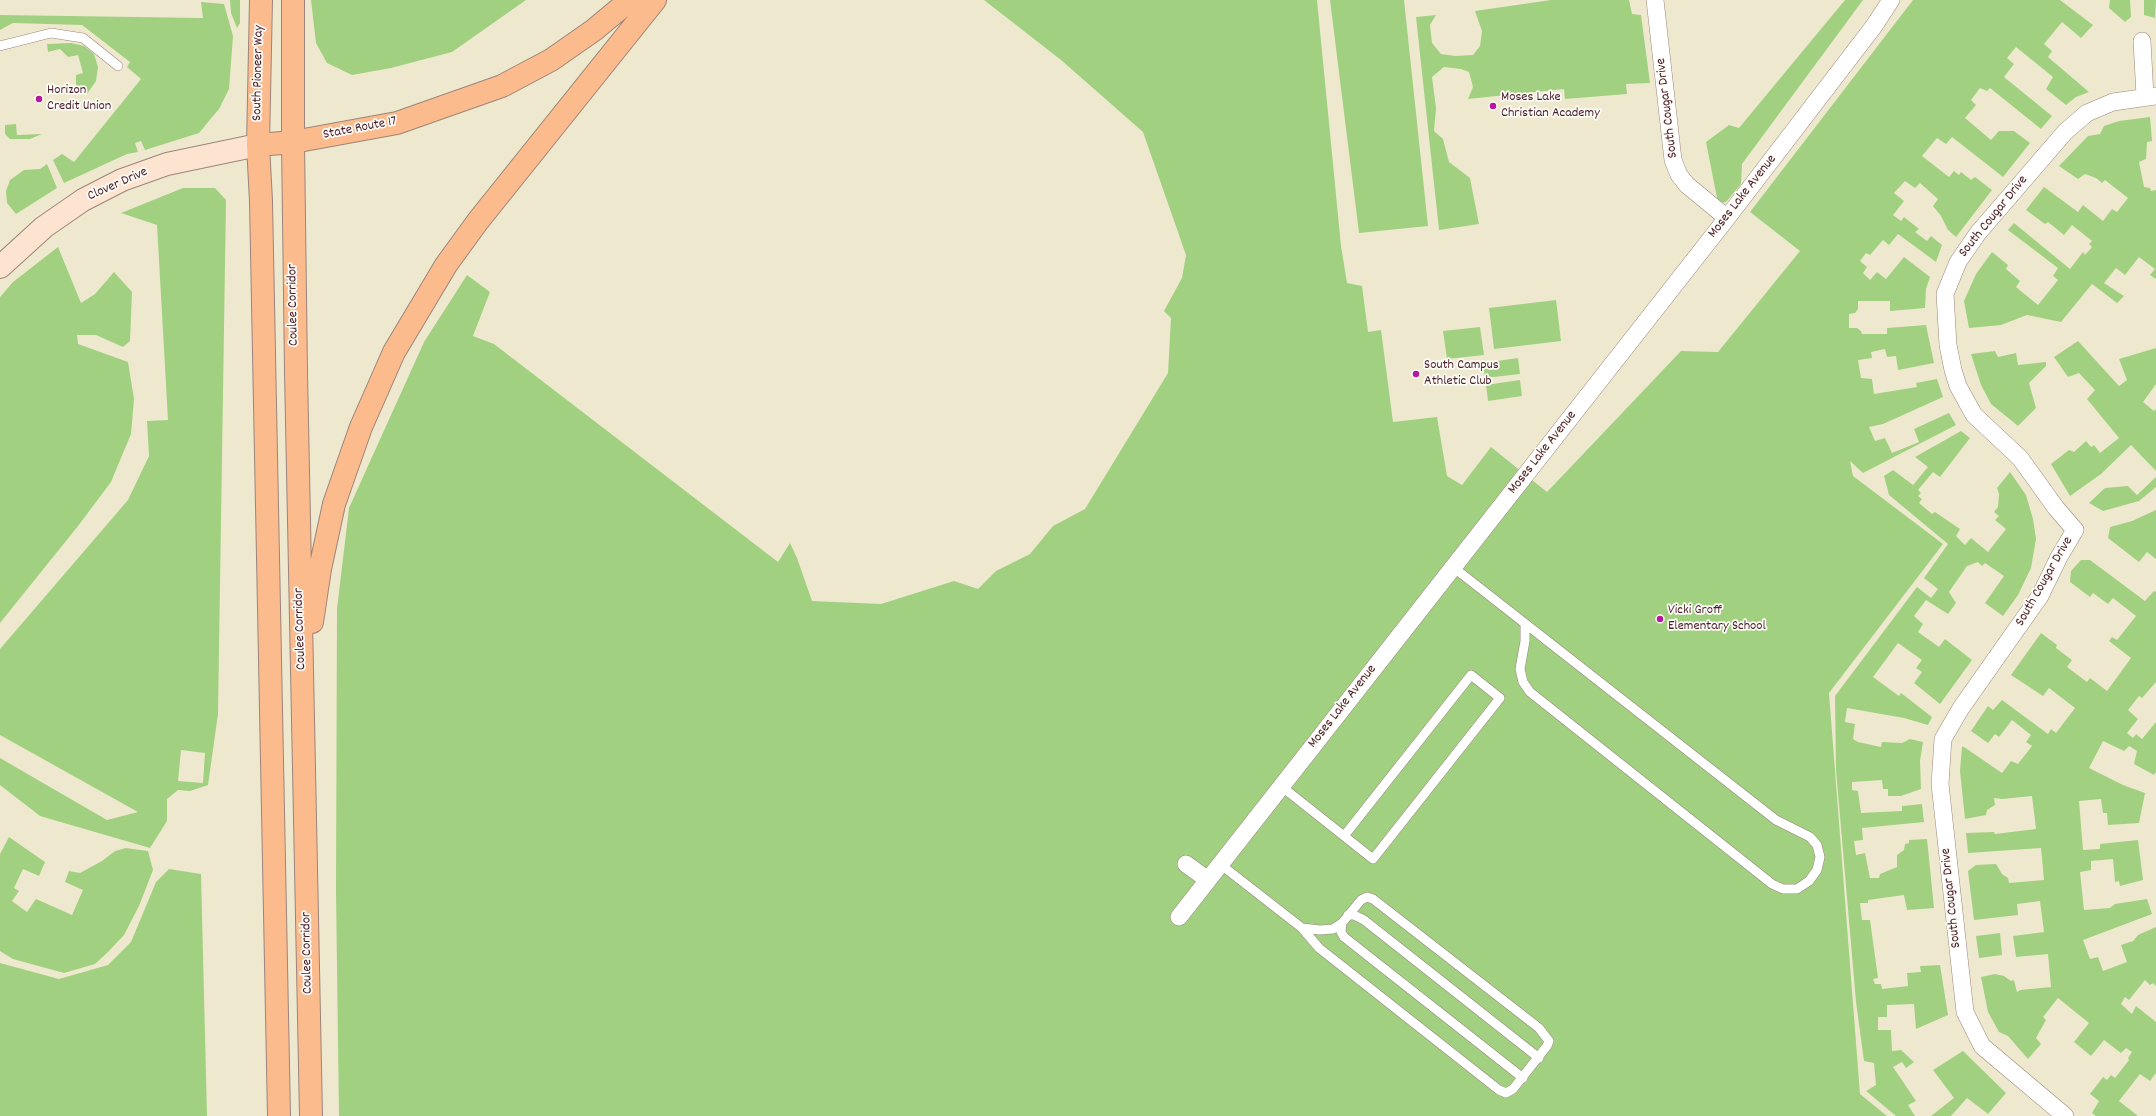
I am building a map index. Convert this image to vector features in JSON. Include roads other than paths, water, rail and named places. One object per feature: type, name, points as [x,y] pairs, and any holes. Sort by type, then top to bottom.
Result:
[{"type":"main road","name":"South Pioneer Way","points":[[258,145],[261,0]]},
{"type":"main road","points":[[293,0],[293,142]]},
{"type":"main road","name":"State Route 17","points":[[459,102],[550,48],[608,0]]},
{"type":"main road","name":"State Route 17","points":[[258,145],[293,142],[397,123],[502,86],[551,60],[594,30],[630,0]]},
{"type":"main road","points":[[303,695],[315,594],[331,516],[361,427],[394,352],[446,265],[478,221],[655,0]]},
{"type":"main road","name":"Coulee Corridor","points":[[293,142],[296,372],[312,1116]]},
{"type":"main road","points":[[258,145],[261,209],[279,1116]]},
{"type":"street","name":"South Cougar Drive","points":[[1655,0],[1673,160],[1678,175],[1728,218]]},
{"type":"street","name":"Moses Lake Avenue","points":[[1179,917],[1728,218],[1874,26],[1891,0]]},
{"type":"street","name":"South Cougar Drive","points":[[2065,1116],[1982,1046],[1965,1012],[1940,784],[1943,739],[1961,708],[2040,596],[2059,557],[2075,530],[2056,508],[2020,458],[1974,415],[1958,386],[1948,345],[1945,294],[1958,262],[1978,233],[2065,132],[2087,113],[2113,102],[2151,96],[2142,41]]},
{"type":"street","name":"Clover Drive","points":[[0,267],[44,227],[83,200],[122,180],[167,164],[258,145]]},
{"type":"street","points":[[1186,864],[1208,880]]},
{"type":"lane","points":[[0,46],[51,33],[83,38],[118,66]]},
{"type":"lane","points":[[1453,567],[1776,820],[1810,837],[1817,845],[1820,856],[1817,870],[1809,881],[1796,889],[1783,889],[1772,884],[1530,692],[1523,682],[1520,669],[1525,641],[1525,624]]},
{"type":"lane","points":[[1281,786],[1344,836],[1373,859],[1500,698],[1471,675],[1344,836]]},
{"type":"lane","points":[[1220,864],[1302,928],[1319,948],[1499,1090],[1506,1093],[1523,1078],[1539,1058],[1549,1041],[1546,1034],[1373,899],[1367,897],[1361,900],[1342,923],[1327,930],[1302,928]]},
{"type":"lane","points":[[1348,915],[1354,915],[1364,920],[1539,1058]]},
{"type":"lane","points":[[1342,923],[1341,932],[1344,937],[1523,1078]]},
{"type":"place","name":"Horizon Credit Union","points":[[39,99]]},
{"type":"place","name":"Moses Lake Christian Academy","points":[[1493,106]]},
{"type":"place","name":"South Campus Athletic Club","points":[[1416,374]]},
{"type":"place","name":"Vicki Groff Elementary School","points":[[1660,619]]}]
